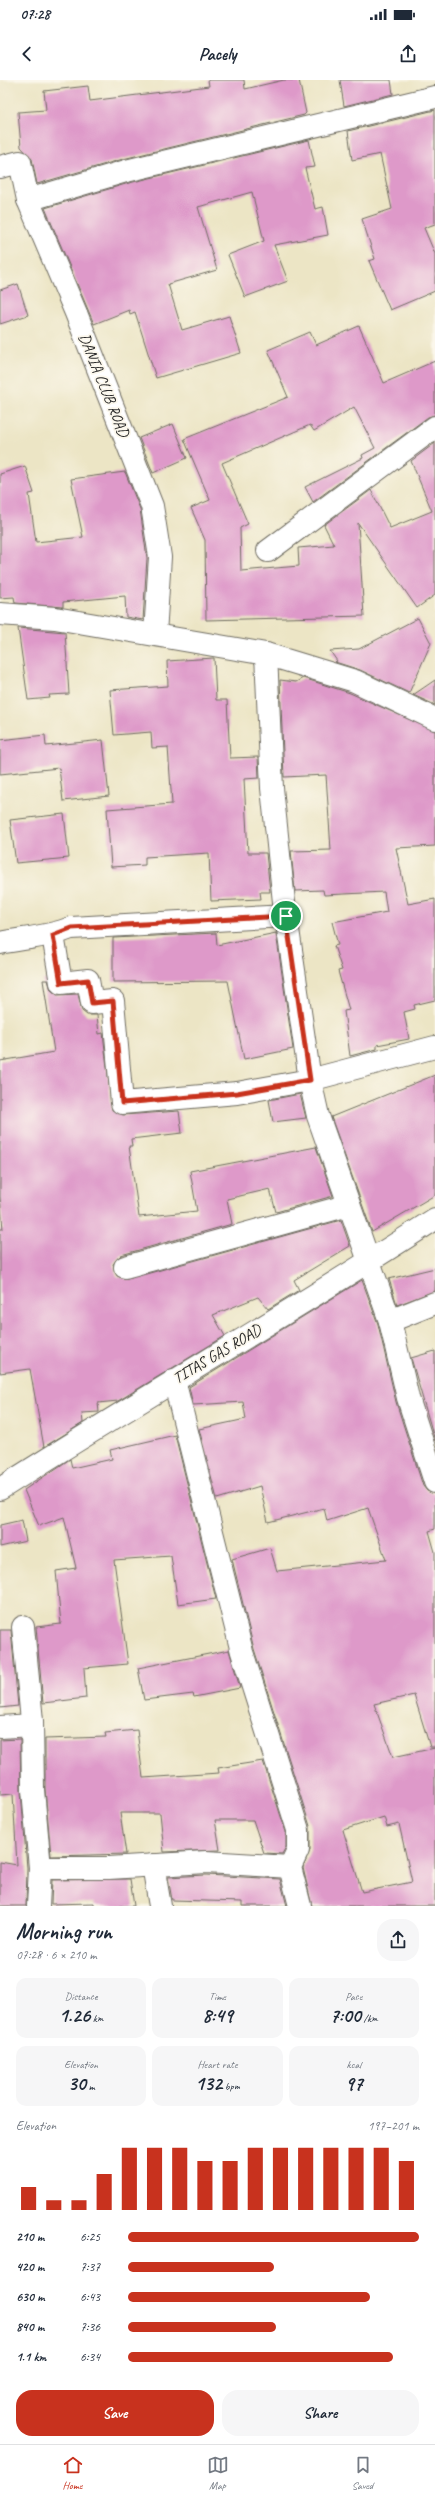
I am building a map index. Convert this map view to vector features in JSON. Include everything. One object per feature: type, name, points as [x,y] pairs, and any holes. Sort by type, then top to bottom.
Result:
[{"type":"street","points":[[28,200],[126,171],[435,97]]},
{"type":"street","name":"DANIA CLUB ROAD","points":[[0,167],[20,162],[28,200],[76,313],[152,506],[160,557],[155,634]]},
{"type":"street","points":[[268,551],[435,427]]},
{"type":"street","points":[[0,614],[55,618],[266,654],[355,681],[435,719]]},
{"type":"street","points":[[266,654],[272,788],[286,916],[310,1080],[318,1116],[390,1321],[408,1398],[435,1482]]},
{"type":"street","points":[[0,943],[40,935],[53,935],[71,928],[286,916]]},
{"type":"street","points":[[53,935],[61,983],[88,980],[92,1003],[113,1001],[122,1103],[237,1093],[310,1080],[435,1047]]},
{"type":"street","points":[[125,1267],[349,1205]]},
{"type":"street","name":"TITAS GAS ROAD","points":[[0,1488],[370,1261],[435,1219]]},
{"type":"street","points":[[390,1321],[435,1304]]},
{"type":"street","points":[[174,1380],[242,1652],[298,1830],[298,1850],[290,1867],[300,1906]]},
{"type":"street","points":[[23,1627],[32,1725],[33,1790],[40,1868],[38,1906]]},
{"type":"street","points":[[0,1727],[32,1725]]},
{"type":"street","points":[[40,1868],[206,1862],[290,1867]]},
{"type":"street","points":[[153,1865],[160,1906]]},
{"type":"building","points":[[208,80],[244,80],[245,89],[284,80],[299,80],[306,113],[304,115],[123,159],[37,184],[32,159],[21,147],[18,112],[46,110],[44,91],[88,86],[90,101],[209,86]]},
{"type":"building","points":[[340,80],[391,80],[393,94],[344,106]]},
{"type":"building","points":[[435,110],[435,224],[424,228],[435,254],[435,291],[390,310],[369,261],[375,259],[362,219],[392,209],[380,154],[352,160],[348,131]]},
{"type":"building","points":[[309,140],[315,167],[305,168],[315,209],[323,207],[328,235],[274,245],[288,281],[245,297],[228,255],[264,241],[252,192],[198,207],[217,270],[168,284],[182,330],[229,316],[241,353],[156,378],[135,312],[130,314],[129,310],[94,324],[45,208],[129,183]]},
{"type":"building","points":[[18,284],[28,315],[0,324],[0,290]]},
{"type":"building","points":[[359,326],[384,383],[435,361],[435,415],[428,417],[313,502],[305,487],[363,458],[362,455],[375,448],[354,407],[314,431],[310,425],[222,463],[248,524],[240,528],[241,571],[299,566],[298,548],[334,545],[324,525],[371,490],[390,528],[432,511],[411,461],[435,443],[435,595],[417,608],[358,523],[364,616],[206,620],[205,540],[191,508],[210,500],[184,439],[288,397],[268,350],[310,332],[316,345]]},
{"type":"building","points":[[173,424],[187,458],[153,473],[139,438]]},
{"type":"building","points":[[25,466],[34,493],[29,494],[36,542],[83,537],[71,479],[125,472],[140,509],[147,558],[143,620],[126,617],[125,596],[63,602],[63,607],[15,603],[14,597],[0,598],[0,474]]},
{"type":"building","points":[[418,618],[431,643],[409,693],[360,670],[335,662],[337,661],[330,651],[359,649]]},
{"type":"building","points":[[18,628],[65,632],[69,694],[49,695],[50,698],[28,700]]},
{"type":"building","points":[[214,658],[216,700],[227,700],[230,758],[258,757],[259,778],[244,779],[248,853],[266,853],[270,892],[260,892],[261,899],[211,901],[209,853],[145,857],[145,865],[111,867],[107,809],[172,804],[168,747],[152,748],[151,732],[114,735],[110,690],[168,686],[167,661]]},
{"type":"building","points":[[303,678],[350,693],[435,731],[435,846],[396,848],[408,904],[435,899],[435,1000],[414,1005],[415,1009],[404,1012],[409,1039],[377,1045],[377,1049],[350,1056],[344,1011],[349,1010],[338,971],[342,970],[334,946],[338,945],[332,922],[387,912],[384,892],[324,895],[323,890],[295,891],[291,851],[331,850],[326,775],[284,777],[280,680],[296,682]]},
{"type":"building","points":[[435,680],[435,705],[413,695]]},
{"type":"building","points":[[45,735],[46,746],[103,740],[109,796],[63,801],[59,768],[0,774],[0,740]]},
{"type":"building","points":[[64,814],[69,858],[16,863],[10,820]]},
{"type":"building","points":[[216,933],[217,945],[276,933],[293,1049],[244,1059],[228,981],[113,982],[113,938]]},
{"type":"building","points":[[43,980],[48,980],[51,990],[57,995],[78,994],[82,1011],[87,1015],[97,1015],[99,1034],[103,1033],[112,1110],[123,1115],[179,1111],[182,1133],[131,1139],[132,1146],[129,1146],[139,1217],[197,1211],[190,1171],[316,1147],[333,1196],[276,1212],[270,1189],[227,1199],[232,1224],[121,1255],[113,1264],[117,1276],[128,1279],[341,1220],[350,1246],[294,1280],[299,1290],[268,1309],[258,1297],[213,1315],[225,1336],[118,1401],[98,1403],[99,1412],[82,1413],[83,1423],[44,1447],[30,1369],[0,1373],[0,1229],[3,1229],[0,1196],[0,1061],[54,1052]]},
{"type":"building","points":[[435,1075],[435,1195],[372,1232],[331,1117]]},
{"type":"building","points":[[300,1094],[306,1118],[273,1122],[269,1100]]},
{"type":"building","points":[[435,1268],[435,1291],[397,1305],[389,1279]]},
{"type":"building","points":[[362,1280],[378,1324],[396,1402],[423,1486],[427,1491],[435,1494],[435,1529],[429,1531],[435,1552],[435,1747],[430,1747],[414,1695],[374,1704],[393,1757],[435,1748],[435,1906],[312,1906],[303,1868],[310,1850],[310,1826],[254,1649],[232,1559],[270,1548],[277,1571],[386,1560],[368,1508],[327,1521],[324,1508],[268,1522],[260,1486],[217,1499],[199,1429],[246,1419],[243,1402],[193,1405],[189,1387]],"holes":[[[384,1817],[387,1827],[399,1824],[412,1882],[362,1892],[343,1830]]]},
{"type":"building","points":[[435,1351],[435,1441],[411,1358]]},
{"type":"building","points":[[175,1435],[216,1599],[178,1604],[171,1556],[114,1560],[128,1664],[84,1668],[86,1698],[43,1703],[36,1627],[61,1624],[56,1571],[76,1568],[64,1517],[39,1526],[24,1490],[70,1459],[72,1468],[112,1459],[110,1450]]},
{"type":"building","points":[[22,1520],[26,1541],[0,1547],[0,1525]]},
{"type":"building","points":[[0,1630],[11,1630],[18,1706],[0,1708]]},
{"type":"building","points":[[229,1650],[240,1688],[194,1697],[193,1694],[144,1700],[138,1668]]},
{"type":"building","points":[[137,1730],[143,1778],[219,1773],[218,1768],[263,1761],[286,1832],[286,1847],[282,1854],[264,1853],[253,1820],[215,1820],[220,1850],[164,1852],[160,1813],[120,1813],[126,1854],[51,1856],[45,1789],[45,1739],[106,1737],[105,1733]]},
{"type":"building","points":[[20,1739],[21,1791],[27,1868],[26,1906],[0,1906],[0,1862],[17,1865],[13,1794],[0,1795],[0,1740]]},
{"type":"building","points":[[206,1875],[280,1879],[287,1906],[242,1906],[242,1902],[172,1900],[168,1877]]},
{"type":"building","points":[[130,1879],[134,1906],[94,1906],[94,1903],[51,1904],[52,1880]]},
{"type":"route","points":[[286,916],[310,1080],[237,1093],[122,1103],[113,1001],[92,1003],[88,980],[61,983],[53,935],[71,928],[286,916]]}]
